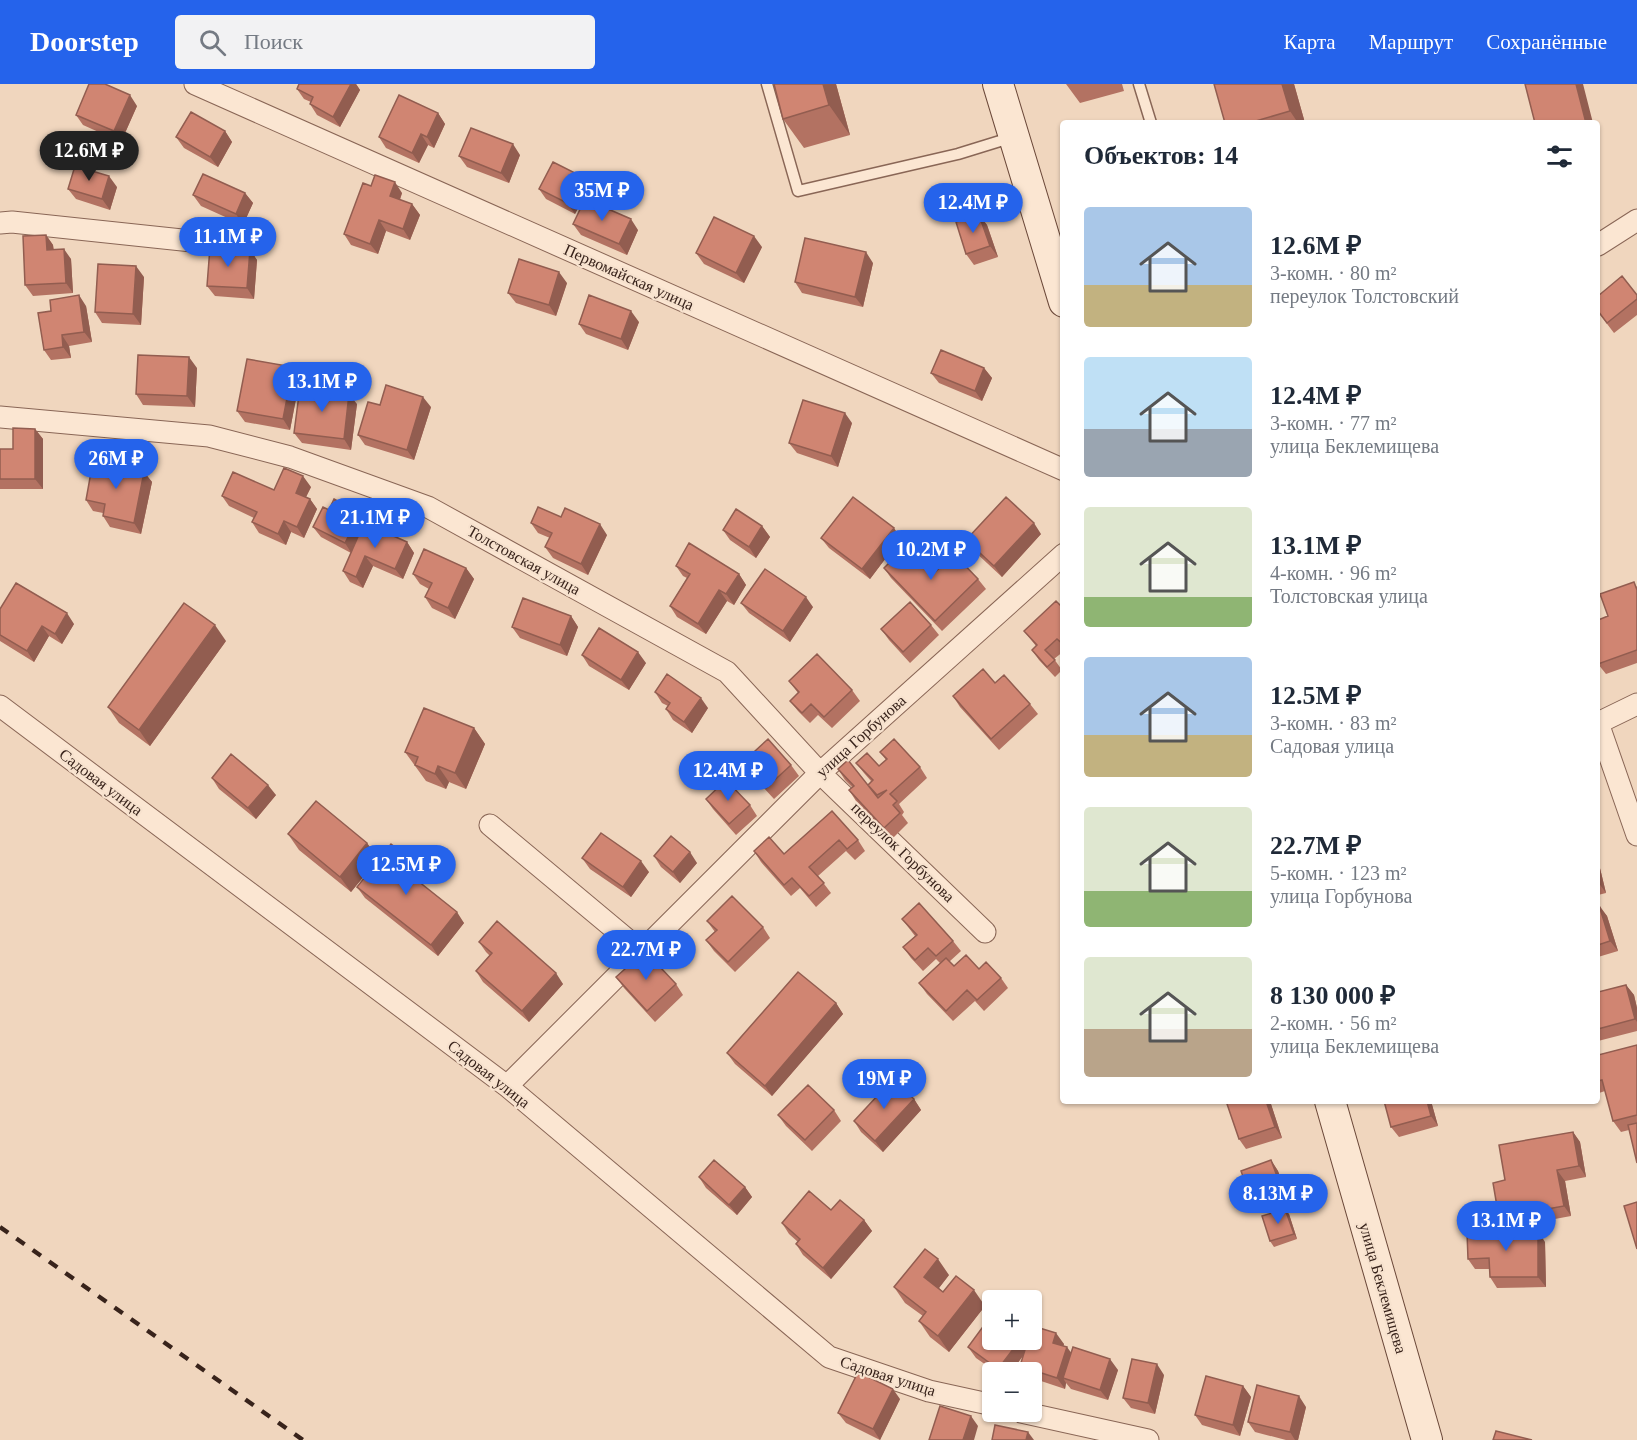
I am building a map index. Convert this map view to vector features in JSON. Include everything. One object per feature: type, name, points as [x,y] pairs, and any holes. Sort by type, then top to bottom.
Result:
[{"type":"main road","points":[[998,84],[1060,289]]},
{"type":"main road","name":"улица Беклемищева","points":[[1331,1104],[1427,1440]]},
{"type":"street","name":"Первомайская улица","points":[[195,84],[1060,468]]},
{"type":"street","points":[[1600,244],[1637,220]]},
{"type":"street","points":[[0,224],[12,222],[248,247]]},
{"type":"street","name":"Толстовская улица","points":[[0,417],[209,436],[290,457],[428,507],[727,672],[820,773]]},
{"type":"street","name":"улица Горбунова","points":[[507,1086],[820,773],[1060,558]]},
{"type":"street","points":[[1600,722],[1637,704]]},
{"type":"street","name":"Садовая улица","points":[[0,706],[507,1086],[829,1357],[928,1391],[982,1403]]},
{"type":"street","points":[[1600,729],[1637,835]]},
{"type":"street","name":"переулок Горбунова","points":[[820,773],[985,932]]},
{"type":"street","points":[[490,825],[641,951]]},
{"type":"street","points":[[1042,1417],[1148,1440]]},
{"type":"lane","points":[[767,84],[798,191],[958,154],[1014,137]]},
{"type":"lane","points":[[1139,84],[1149,120]]},
{"type":"building","points":[[89,84],[105,84],[130,95],[114,131],[76,115]]},
{"type":"building","points":[[299,84],[351,84],[333,117],[310,104],[313,97],[297,89]]},
{"type":"building","points":[[774,84],[823,84],[829,105],[783,119]]},
{"type":"building","points":[[1214,84],[1282,84],[1290,111],[1259,120],[1224,120]]},
{"type":"building","points":[[1525,84],[1576,84],[1585,120],[1534,120]]},
{"type":"building","points":[[399,95],[438,113],[427,137],[421,134],[412,153],[379,137]]},
{"type":"building","points":[[191,112],[225,131],[210,157],[176,137]]},
{"type":"building","points":[[471,128],[513,144],[501,173],[459,156]]},
{"type":"building","points":[[553,162],[581,176],[567,203],[539,189]]},
{"type":"building","points":[[75,166],[109,176],[102,199],[68,189]]},
{"type":"building","points":[[203,174],[245,193],[236,214],[193,195]]},
{"type":"building","points":[[375,175],[395,182],[390,196],[412,204],[403,229],[379,220],[370,244],[344,234],[363,183],[371,186]]},
{"type":"building","points":[[585,199],[631,219],[619,244],[573,224]]},
{"type":"building","points":[[979,215],[990,246],[966,254],[956,222]]},
{"type":"building","points":[[714,217],[754,236],[736,273],[696,253]]},
{"type":"building","points":[[46,235],[47,250],[64,249],[66,283],[25,285],[23,236]]},
{"type":"building","points":[[805,238],[866,252],[855,297],[795,282]]},
{"type":"building","points":[[210,247],[250,250],[247,288],[207,286]]},
{"type":"building","points":[[519,259],[559,272],[549,305],[508,293]]},
{"type":"building","points":[[98,264],[136,266],[133,314],[95,312]]},
{"type":"building","points":[[1622,276],[1637,295],[1637,299],[1607,323],[1600,314],[1600,294]]},
{"type":"building","points":[[79,295],[84,332],[62,335],[63,347],[44,350],[38,313],[51,311],[50,300]]},
{"type":"building","points":[[589,295],[631,311],[621,339],[579,324]]},
{"type":"building","points":[[941,350],[984,368],[975,391],[931,373]]},
{"type":"building","points":[[138,355],[189,357],[187,396],[136,394]]},
{"type":"building","points":[[247,359],[293,367],[283,419],[237,411]]},
{"type":"building","points":[[386,385],[423,397],[407,450],[358,435],[368,402],[380,405]]},
{"type":"building","points":[[300,387],[349,394],[344,439],[294,433]]},
{"type":"building","points":[[803,400],[845,413],[831,456],[789,443]]},
{"type":"building","points":[[13,428],[35,429],[35,479],[0,479],[0,449],[13,449]]},
{"type":"building","points":[[93,461],[144,472],[134,523],[103,516],[105,504],[86,500]]},
{"type":"building","points":[[284,468],[303,476],[296,493],[310,499],[297,527],[284,521],[278,534],[252,522],[257,512],[222,496],[233,472],[274,490]]},
{"type":"building","points":[[853,497],[894,528],[862,569],[821,538]]},
{"type":"building","points":[[1006,497],[1034,523],[994,566],[966,540]]},
{"type":"building","points":[[334,499],[345,505],[342,511],[357,519],[345,543],[313,527],[323,507],[329,510]]},
{"type":"building","points":[[538,507],[561,517],[565,508],[600,524],[581,564],[545,547],[552,533],[531,523]]},
{"type":"building","points":[[736,509],[762,526],[749,547],[723,530]]},
{"type":"building","points":[[364,523],[407,542],[395,569],[365,556],[356,577],[343,571]]},
{"type":"building","points":[[689,543],[739,574],[726,594],[719,590],[698,624],[670,606],[690,574],[676,566]]},
{"type":"building","points":[[906,546],[933,574],[954,554],[978,579],[935,621],[884,568]]},
{"type":"building","points":[[424,549],[466,568],[448,608],[425,597],[432,583],[413,574]]},
{"type":"building","points":[[765,569],[806,597],[783,631],[741,603]]},
{"type":"building","points":[[1634,582],[1637,590],[1637,650],[1600,663],[1600,619],[1608,616],[1600,594]]},
{"type":"building","points":[[16,583],[67,613],[55,634],[42,626],[27,651],[0,635],[0,609]]},
{"type":"building","points":[[523,598],[571,616],[560,645],[512,627]]},
{"type":"building","points":[[1056,601],[1060,605],[1060,642],[1057,639],[1045,650],[1055,660],[1047,667],[1032,650],[1037,645],[1024,631]]},
{"type":"building","points":[[910,602],[931,625],[903,652],[881,629]]},
{"type":"building","points":[[184,603],[215,625],[139,730],[108,707]]},
{"type":"building","points":[[599,628],[638,652],[621,680],[582,655]]},
{"type":"building","points":[[817,654],[852,690],[824,717],[811,704],[802,713],[790,701],[799,692],[789,681]]},
{"type":"building","points":[[983,669],[995,683],[1004,675],[1030,704],[991,739],[953,696]]},
{"type":"building","points":[[667,674],[701,698],[684,722],[666,709],[670,703],[655,692]]},
{"type":"building","points":[[424,708],[474,728],[455,773],[438,766],[435,774],[415,765],[418,757],[405,752]]},
{"type":"building","points":[[768,739],[791,765],[766,788],[743,762]]},
{"type":"building","points":[[894,739],[920,767],[890,794],[897,801],[893,805],[900,813],[884,828],[849,790],[854,786],[838,769],[848,760],[878,798],[887,790],[877,795],[868,785],[873,780],[856,763],[867,753],[879,766],[887,759],[880,752]]},
{"type":"building","points":[[231,754],[268,785],[248,808],[212,778]]},
{"type":"building","points":[[726,780],[750,805],[729,824],[706,799]]},
{"type":"building","points":[[316,801],[367,843],[340,877],[288,834]]},
{"type":"building","points":[[832,811],[858,840],[847,849],[839,840],[809,867],[824,883],[809,896],[792,878],[784,885],[754,851],[769,837],[784,854]]},
{"type":"building","points":[[601,833],[641,861],[623,887],[582,858]]},
{"type":"building","points":[[671,836],[690,852],[673,872],[654,856]]},
{"type":"building","points":[[391,844],[410,859],[403,869],[457,912],[431,945],[357,887]]},
{"type":"building","points":[[732,896],[763,927],[728,962],[706,940],[717,930],[707,921]]},
{"type":"building","points":[[919,903],[953,941],[936,956],[928,948],[915,960],[903,947],[917,935],[902,919]]},
{"type":"building","points":[[1600,908],[1610,941],[1600,944]]},
{"type":"building","points":[[497,921],[556,973],[522,1011],[476,971],[492,953],[479,942]]},
{"type":"building","points":[[645,951],[676,984],[647,1011],[616,977]]},
{"type":"building","points":[[966,955],[979,969],[986,962],[1001,978],[977,1000],[967,990],[946,1011],[919,983],[946,958],[954,966]]},
{"type":"building","points":[[798,972],[836,1003],[765,1086],[727,1053]]},
{"type":"building","points":[[1626,985],[1635,1019],[1600,1028],[1600,992]]},
{"type":"building","points":[[1637,1045],[1637,1115],[1613,1121],[1602,1080],[1600,1080],[1600,1054]]},
{"type":"building","points":[[892,1080],[914,1099],[875,1141],[854,1121]]},
{"type":"building","points":[[808,1085],[834,1110],[805,1140],[778,1115]]},
{"type":"building","points":[[1227,1104],[1267,1104],[1275,1127],[1239,1139]]},
{"type":"building","points":[[1385,1104],[1428,1104],[1431,1116],[1391,1127]]},
{"type":"building","points":[[1637,1123],[1637,1163],[1628,1125]]},
{"type":"building","points":[[1573,1132],[1579,1166],[1557,1170],[1564,1206],[1499,1218],[1493,1183],[1505,1180],[1499,1145]]},
{"type":"building","points":[[714,1160],[745,1187],[729,1205],[699,1177]]},
{"type":"building","points":[[1271,1160],[1281,1187],[1251,1198],[1241,1171]]},
{"type":"building","points":[[809,1191],[831,1210],[840,1200],[864,1220],[823,1268],[796,1244],[800,1239],[782,1223]]},
{"type":"building","points":[[1637,1202],[1637,1249],[1624,1206]]},
{"type":"building","points":[[1285,1209],[1294,1234],[1270,1241],[1262,1216]]},
{"type":"building","points":[[1538,1231],[1538,1277],[1490,1277],[1489,1258],[1468,1259],[1467,1232]]},
{"type":"building","points":[[925,1249],[938,1259],[924,1277],[943,1292],[956,1276],[974,1290],[938,1336],[919,1321],[926,1312],[894,1287]]},
{"type":"building","points":[[982,1328],[982,1350],[1012,1350],[1003,1362],[988,1362],[968,1347]]},
{"type":"building","points":[[1042,1329],[1056,1333],[1053,1343],[1067,1347],[1057,1378],[1042,1373],[1042,1362],[1021,1362],[1025,1350],[1042,1350]]},
{"type":"building","points":[[1073,1347],[1110,1359],[1100,1390],[1063,1378]]},
{"type":"building","points":[[1132,1359],[1157,1364],[1148,1403],[1123,1398]]},
{"type":"building","points":[[858,1372],[893,1389],[873,1429],[838,1413]]},
{"type":"building","points":[[1206,1376],[1243,1386],[1233,1425],[1195,1415]]},
{"type":"building","points":[[1257,1385],[1299,1396],[1290,1432],[1248,1422]]},
{"type":"building","points":[[940,1406],[971,1416],[963,1440],[929,1440]]},
{"type":"building","points":[[995,1425],[1028,1432],[1026,1440],[992,1440]]},
{"type":"building","points":[[1496,1431],[1532,1440],[1493,1440]]},
{"type":"railway","points":[[0,1227],[303,1440]]}]
